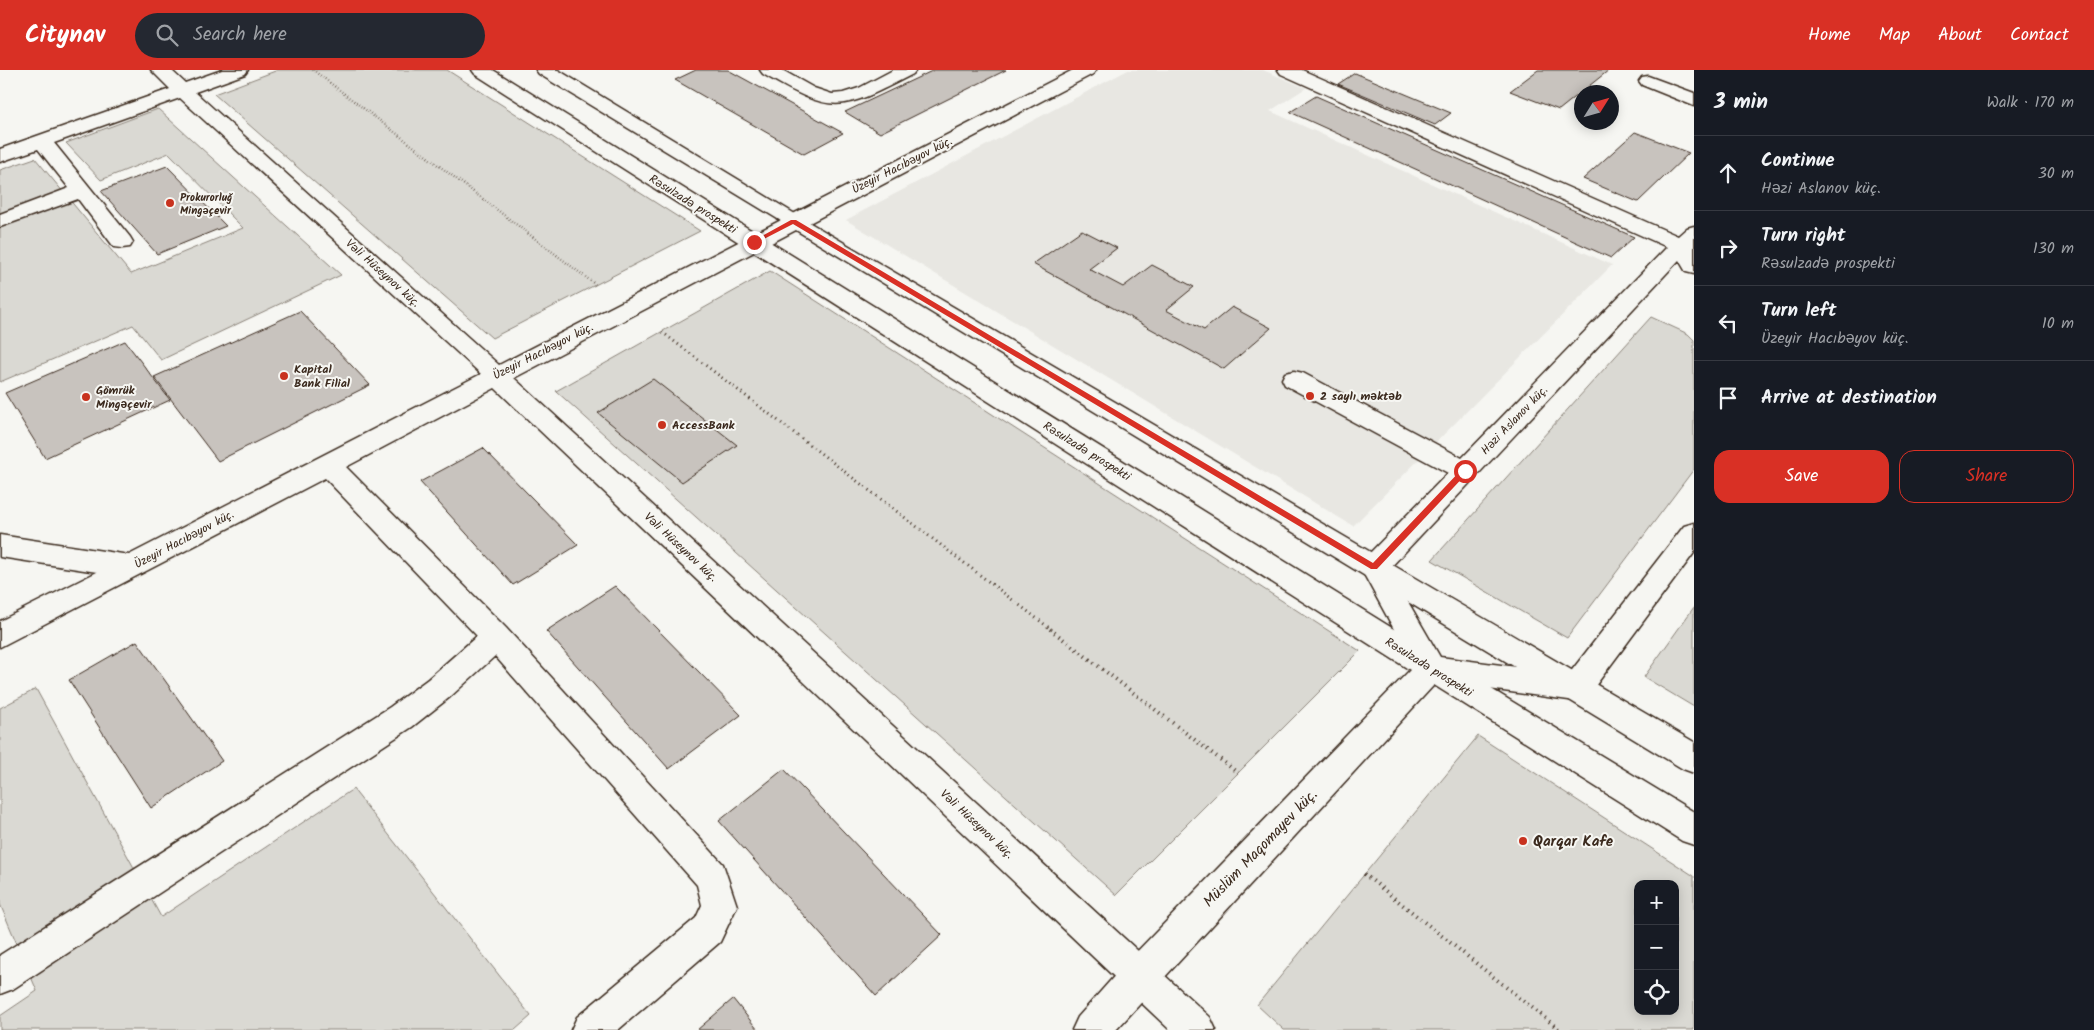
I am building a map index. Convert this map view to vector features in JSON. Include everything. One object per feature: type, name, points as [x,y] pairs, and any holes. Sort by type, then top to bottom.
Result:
[{"type":"street","name":"Vəli Hüseynov küç.","points":[[160,70],[496,375],[1197,1030]]},
{"type":"street","points":[[0,156],[239,70]]},
{"type":"street","name":"Rəsulzadə prospekti","points":[[481,70],[1431,668],[1694,830]]},
{"type":"street","points":[[545,70],[1694,759]]},
{"type":"street","points":[[769,70],[820,97],[837,100],[852,97],[907,70]]},
{"type":"street","points":[[1287,70],[1689,241],[1694,267]]},
{"type":"street","points":[[1313,82],[1332,70]]},
{"type":"street","name":"Üzeyir Hacıbəyov küç.","points":[[0,635],[754,242],[1073,72]]},
{"type":"street","points":[[1648,82],[1694,100]]},
{"type":"street","points":[[42,141],[122,242]]},
{"type":"street","points":[[0,221],[81,191]]},
{"type":"street","name":"Həzi Aslanov küç.","points":[[1374,567],[1689,241]]},
{"type":"street","points":[[1294,379],[1465,471]]},
{"type":"street","points":[[327,464],[496,637],[711,876],[720,906],[708,930],[590,1030]]},
{"type":"street","points":[[1576,688],[1694,533]]},
{"type":"street","points":[[0,546],[132,566]]},
{"type":"street","points":[[1374,567],[1431,668],[1576,688]]},
{"type":"street","points":[[0,976],[401,717],[439,688],[496,637]]},
{"type":"street","name":"Müslüm Maqomayev küç.","points":[[1091,1030],[1139,976],[1431,668]]},
{"type":"path","points":[[313,70],[596,285]]},
{"type":"path","points":[[662,332],[1238,773]]},
{"type":"path","points":[[1364,874],[1560,1030]]},
{"type":"shaded area","points":[[278,70],[447,70],[700,231],[492,338],[214,94]]},
{"type":"shaded area","name":"2 saylı məktəb","points":[[1128,70],[1263,70],[1306,88],[1270,111],[1612,265],[1353,526],[846,220]]},
{"type":"shaded area","points":[[158,109],[341,275],[161,360],[133,325],[0,382],[0,170],[35,158],[131,274],[243,228],[169,153],[101,180],[66,143]]},
{"type":"shaded area","points":[[770,271],[1360,651],[1116,895],[556,391]]},
{"type":"shaded area","points":[[1651,317],[1688,334],[1694,340],[1694,469],[1567,638],[1432,560]]},
{"type":"shaded area","points":[[1694,607],[1694,707],[1644,677]]},
{"type":"shaded area","points":[[36,689],[161,917],[353,789],[531,1016],[515,1030],[0,1030],[0,1016],[37,991],[0,904],[0,708]]},
{"type":"shaded area","points":[[1478,736],[1694,876],[1694,1030],[1284,1030],[1257,1005]]},
{"type":"building","points":[[696,70],[728,70],[843,133],[804,154],[675,80]]},
{"type":"building","points":[[934,70],[1006,70],[880,133],[845,112]]},
{"type":"building","points":[[1538,70],[1609,70],[1590,85],[1574,85],[1574,98],[1559,110],[1510,91]]},
{"type":"building","points":[[1355,73],[1451,113],[1435,125],[1338,84]]},
{"type":"building","points":[[1316,96],[1634,237],[1611,258],[1290,112]]},
{"type":"building","points":[[1635,132],[1689,153],[1638,202],[1583,179]]},
{"type":"building","points":[[167,166],[226,226],[157,254],[101,191]]},
{"type":"building","points":[[1082,230],[1117,248],[1089,269],[1123,287],[1152,265],[1194,287],[1166,310],[1204,330],[1232,307],[1271,328],[1224,369],[1033,264]]},
{"type":"building","points":[[300,311],[370,385],[218,461],[154,377]]},
{"type":"building","points":[[125,341],[170,400],[45,458],[5,393]]},
{"type":"building","points":[[653,379],[737,445],[682,482],[598,413]]},
{"type":"building","points":[[483,448],[578,545],[513,585],[420,482]]},
{"type":"building","points":[[615,586],[741,715],[669,769],[546,631]]},
{"type":"building","points":[[137,641],[222,761],[151,808],[69,680]]},
{"type":"building","points":[[784,769],[942,935],[876,996],[719,821]]},
{"type":"building","points":[[733,999],[758,1030],[697,1030]]},
{"type":"place","name":"Prokurorluğ Mingəçevir","points":[[170,203]]},
{"type":"place","name":"Kapital Bank Filial","points":[[284,376]]},
{"type":"place","name":"2 saylı məktəb","points":[[1310,396]]},
{"type":"place","name":"Gömrük Mingəçevir","points":[[86,397]]},
{"type":"place","name":"AccessBank","points":[[662,425]]},
{"type":"place","name":"Qarqar Kafe","points":[[1523,841]]},
{"type":"route","points":[[754,242],[794,221],[1374,567],[1465,471]]}]
